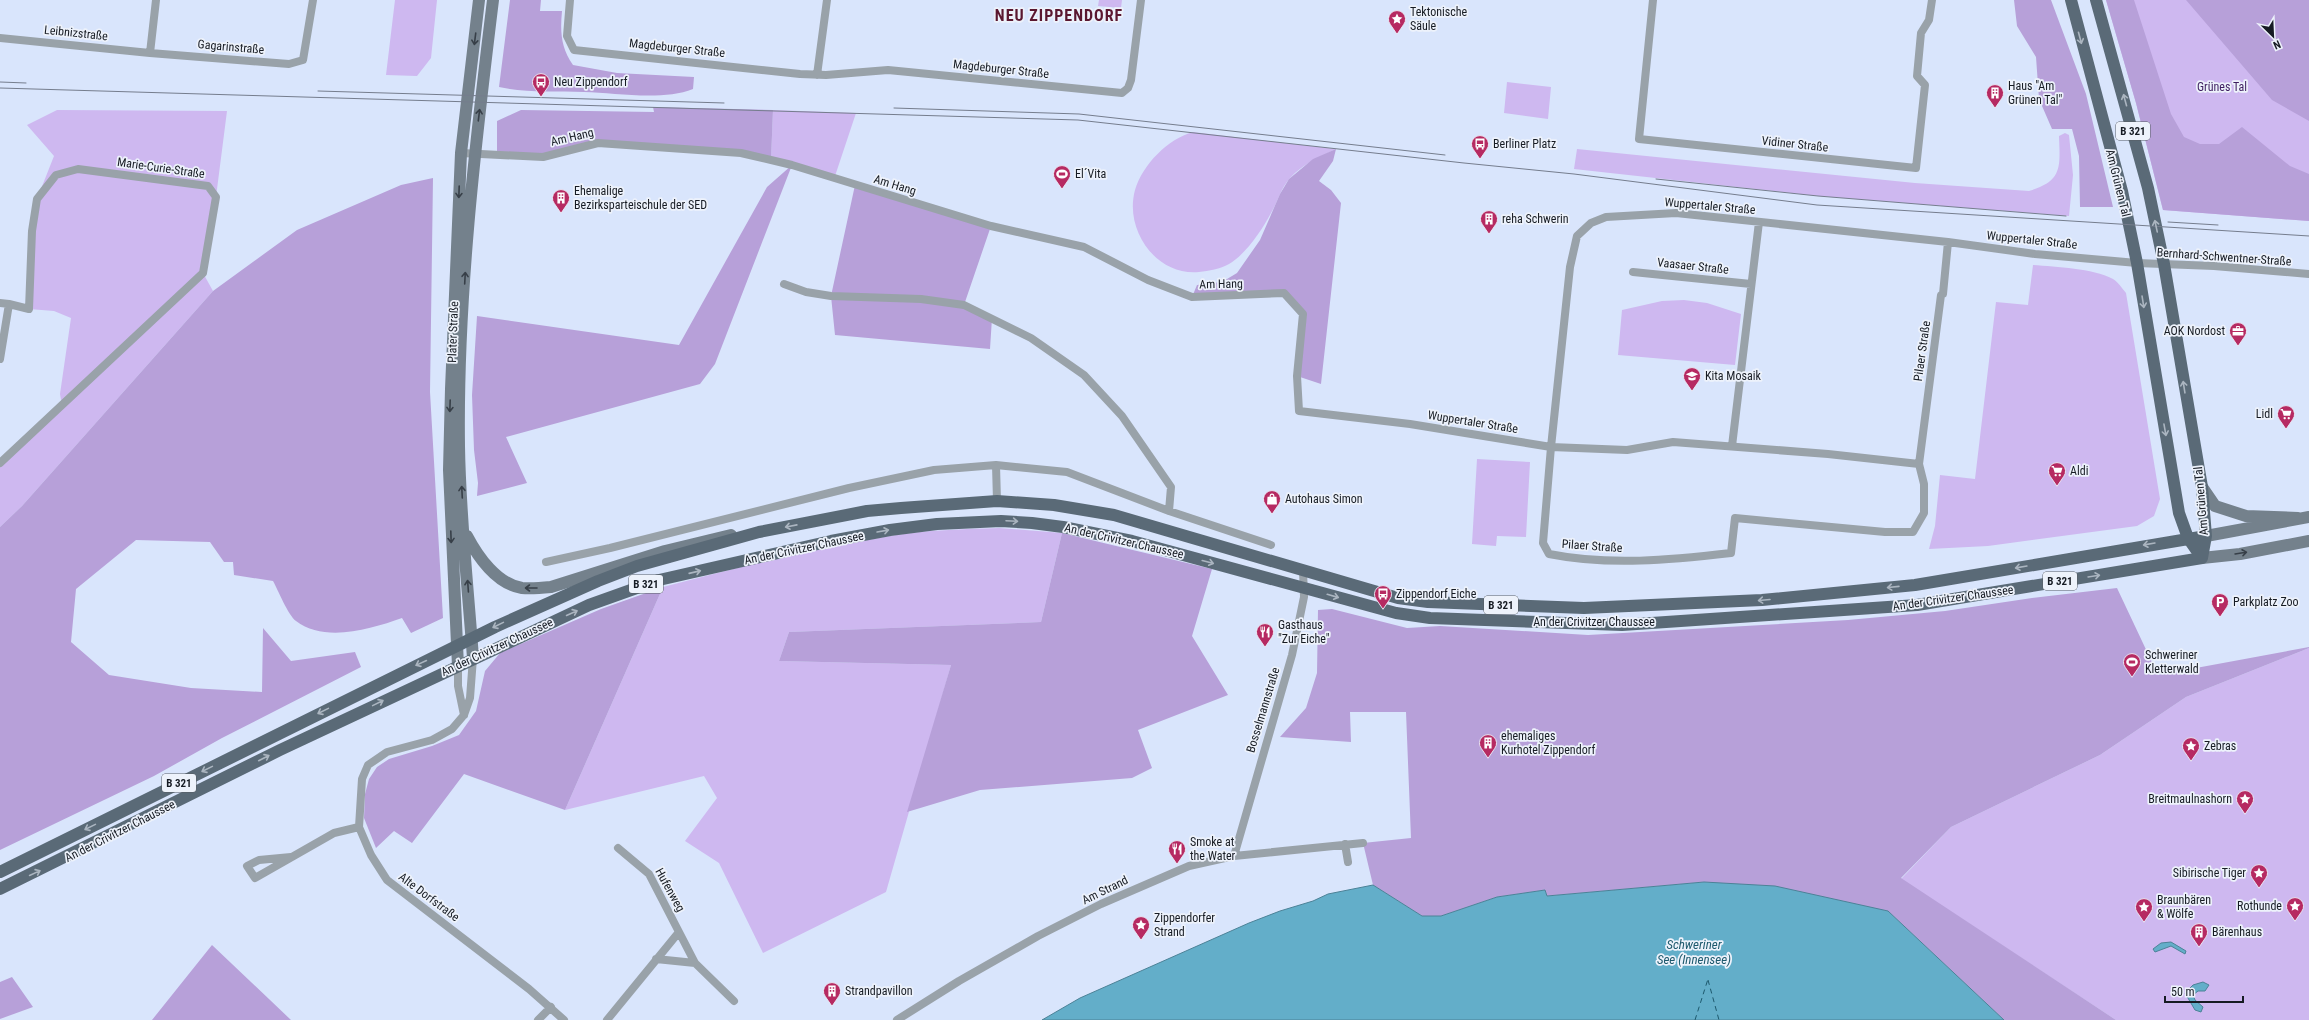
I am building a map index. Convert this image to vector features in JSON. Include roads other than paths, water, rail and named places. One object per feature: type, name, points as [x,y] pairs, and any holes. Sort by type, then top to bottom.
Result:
[{"type":"main road","name":"Am Grünen Tal","points":[[2071,0],[2122,191],[2137,263],[2178,508],[2188,538],[2202,558]]},
{"type":"main road","name":"Am Grünen Tal","points":[[2096,0],[2148,188],[2164,264],[2202,487],[2206,536],[2202,558]]},
{"type":"main road","name":"An der Crivitzer Chaussee","points":[[0,872],[471,638],[544,604],[637,566],[758,532],[867,511],[950,503],[997,501],[1054,505],[1114,515],[1383,594],[1428,602],[1622,608],[1762,600],[1915,585],[2206,536]]},
{"type":"main road","name":"An der Crivitzer Chaussee","points":[[0,889],[287,747],[473,658],[589,605],[652,582],[831,541],[890,530],[937,524],[1000,521],[1063,526],[1132,541],[1396,613],[1430,618],[1622,625],[1917,605],[2202,558]]},
{"type":"street","points":[[150,53],[156,0]]},
{"type":"street","name":"Gagarinstraße","points":[[150,53],[289,64],[303,60],[313,0]]},
{"type":"street","name":"Plater Straße","points":[[458,666],[449,470],[461,153],[479,0]]},
{"type":"street","name":"Plater Straße","points":[[473,658],[459,447],[460,386],[474,153],[493,0]]},
{"type":"street","name":"Magdeburger Straße","points":[[570,0],[567,36],[574,50],[817,75],[888,70],[1122,93],[1128,88],[1131,80],[1141,0]]},
{"type":"street","points":[[817,75],[827,0]]},
{"type":"street","name":"Vidiner Straße","points":[[1653,0],[1639,139],[1916,168],[1925,85],[1917,76],[1921,33],[1929,20],[1932,0]]},
{"type":"street","name":"Leibnizstraße","points":[[0,38],[150,53]]},
{"type":"street","name":"Am Hang","points":[[461,153],[543,157],[598,143],[741,153],[792,165],[985,224],[1084,247],[1148,280],[1192,297],[1284,293],[1303,314],[1297,376],[1299,411],[1330,414]]},
{"type":"street","name":"Marie-Curie-Straße","points":[[0,359],[4,304],[29,309],[32,231],[36,199],[56,175],[78,169],[208,186],[216,197],[203,273],[0,463]]},
{"type":"street","name":"Wuppertaler Straße","points":[[1330,414],[1410,424],[1551,447],[1570,267],[1577,236],[1591,223],[1606,217],[1676,213],[1948,242],[2035,254],[2137,263]]},
{"type":"street","points":[[1732,446],[1759,222]]},
{"type":"street","name":"Pilaer Straße","points":[[1551,447],[1543,543],[1549,554],[1574,559],[1642,561],[1731,553],[1735,518],[1913,532],[1924,513],[1924,484],[1920,464],[1941,295],[1943,294],[1948,242]]},
{"type":"street","name":"Bernhard-Schwentner-Straße","points":[[2137,263],[2309,274]]},
{"type":"street","name":"Vaasaer Straße","points":[[1633,272],[1751,284]]},
{"type":"street","points":[[784,284],[806,292],[831,296],[921,299],[964,305],[1030,338],[1084,374],[1122,416],[1171,487],[1169,510]]},
{"type":"street","points":[[1551,447],[1627,450],[1673,442],[1732,446],[1920,464]]},
{"type":"street","points":[[996,465],[997,501]]},
{"type":"street","points":[[546,562],[864,485],[934,470],[996,465],[1067,472],[1169,510],[1271,545]]},
{"type":"street","name":"An der Crivitzer Chaussee","points":[[2202,487],[2215,506],[2246,516],[2304,518]]},
{"type":"street","name":"An der Crivitzer Chaussee","points":[[2206,536],[2304,518]]},
{"type":"street","name":"B 321","points":[[464,531],[477,554],[499,577],[512,585],[536,588],[550,587],[695,543],[724,536],[758,532]]},
{"type":"street","name":"An der Crivitzer Chaussee","points":[[2202,558],[2240,554],[2309,541]]},
{"type":"street","name":"Bosselmannstraße","points":[[1234,856],[1292,655],[1304,588],[1303,570]]},
{"type":"street","name":"Alte Dorfstraße","points":[[473,658],[471,691],[464,715],[452,729],[440,737],[387,752],[368,765],[362,779],[359,827],[371,855],[387,880],[551,1008],[564,1020]]},
{"type":"street","points":[[458,666],[458,686],[464,715]]},
{"type":"street","points":[[291,857],[259,860],[248,866],[255,878],[334,833],[359,827]]},
{"type":"street","name":"Am Strand","points":[[897,1020],[999,958],[1101,904],[1189,866],[1234,856],[1363,843]]},
{"type":"street","points":[[1345,844],[1348,862]]},
{"type":"street","name":"Hufenweg","points":[[618,848],[649,874],[695,963],[734,1001]]},
{"type":"street","points":[[607,1020],[679,932]]},
{"type":"street","points":[[656,959],[695,963]]},
{"type":"street","points":[[538,1020],[551,1008]]},
{"type":"water","name":"Schweriner See (Innensee)","points":[[1704,882],[1775,886],[1888,911],[2004,1020],[1042,1020],[1080,998],[1249,923],[1280,911],[1313,901],[1328,894],[1373,885],[1422,916],[1441,916],[1497,897],[1545,890],[1547,896]]},
{"type":"water","points":[[2171,942],[2186,951],[2185,954],[2171,946],[2155,952],[2153,949],[2161,943]]},
{"type":"water","points":[[2203,982],[2209,985],[2205,991],[2198,991],[2193,995],[2195,1000],[2203,1007],[2201,1012],[2195,1010],[2185,993],[2193,985]]},
{"type":"tram line","points":[[0,82],[26,83]]},
{"type":"tram line","points":[[0,88],[1078,120],[1574,174],[1817,205],[2309,236]]},
{"type":"tram line","points":[[318,91],[724,103]]},
{"type":"tram line","points":[[894,108],[1079,114],[1445,155]]},
{"type":"tram line","points":[[1656,179],[1818,196],[2066,216]]},
{"type":"tram line","points":[[2168,222],[2218,225]]},
{"type":"place","name":"Tektonische Säule","points":[[1397,34]]},
{"type":"place","name":"Neu Zippendorf","points":[[541,97]]},
{"type":"place","name":"Haus \"Am Grünen Tal\"","points":[[1995,108]]},
{"type":"place","name":"Berliner Platz","points":[[1480,159]]},
{"type":"place","name":"El´Vita","points":[[1062,189]]},
{"type":"place","name":"Ehemalige Bezirksparteischule der SED","points":[[561,213]]},
{"type":"place","name":"reha Schwerin","points":[[1489,234]]},
{"type":"place","name":"AOK Nordost","points":[[2238,346]]},
{"type":"place","name":"Kita Mosaik","points":[[1692,391]]},
{"type":"place","name":"Lidl","points":[[2286,429]]},
{"type":"place","name":"Aldi","points":[[2057,486]]},
{"type":"place","name":"Autohaus Simon","points":[[1272,514]]},
{"type":"place","name":"Zippendorf Eiche","points":[[1383,609]]},
{"type":"place","name":"Parkplatz Zoo","points":[[2220,617]]},
{"type":"place","name":"Gasthaus \"Zur Eiche\"","points":[[1265,647]]},
{"type":"place","name":"Schweriner Kletterwald","points":[[2132,677]]},
{"type":"place","name":"ehemaliges Kurhotel Zippendorf","points":[[1488,758]]},
{"type":"place","name":"Zebras","points":[[2191,761]]},
{"type":"place","name":"Breitmaulnashorn","points":[[2245,814]]},
{"type":"place","name":"Smoke at the Water","points":[[1177,864]]},
{"type":"place","name":"Sibirische Tiger","points":[[2259,888]]},
{"type":"place","name":"Rothunde","points":[[2295,921]]},
{"type":"place","name":"Braunbären & Wölfe","points":[[2144,922]]},
{"type":"place","name":"Zippendorfer Strand","points":[[1141,940]]},
{"type":"place","name":"Bärenhaus","points":[[2199,947]]},
{"type":"place","name":"Strandpavillon","points":[[832,1006]]},
{"type":"district","name":"NEU ZIPPENDORF","points":[[1059,15]]},
{"type":"park label","name":"Grünes Tal","points":[[2222,87]]}]
